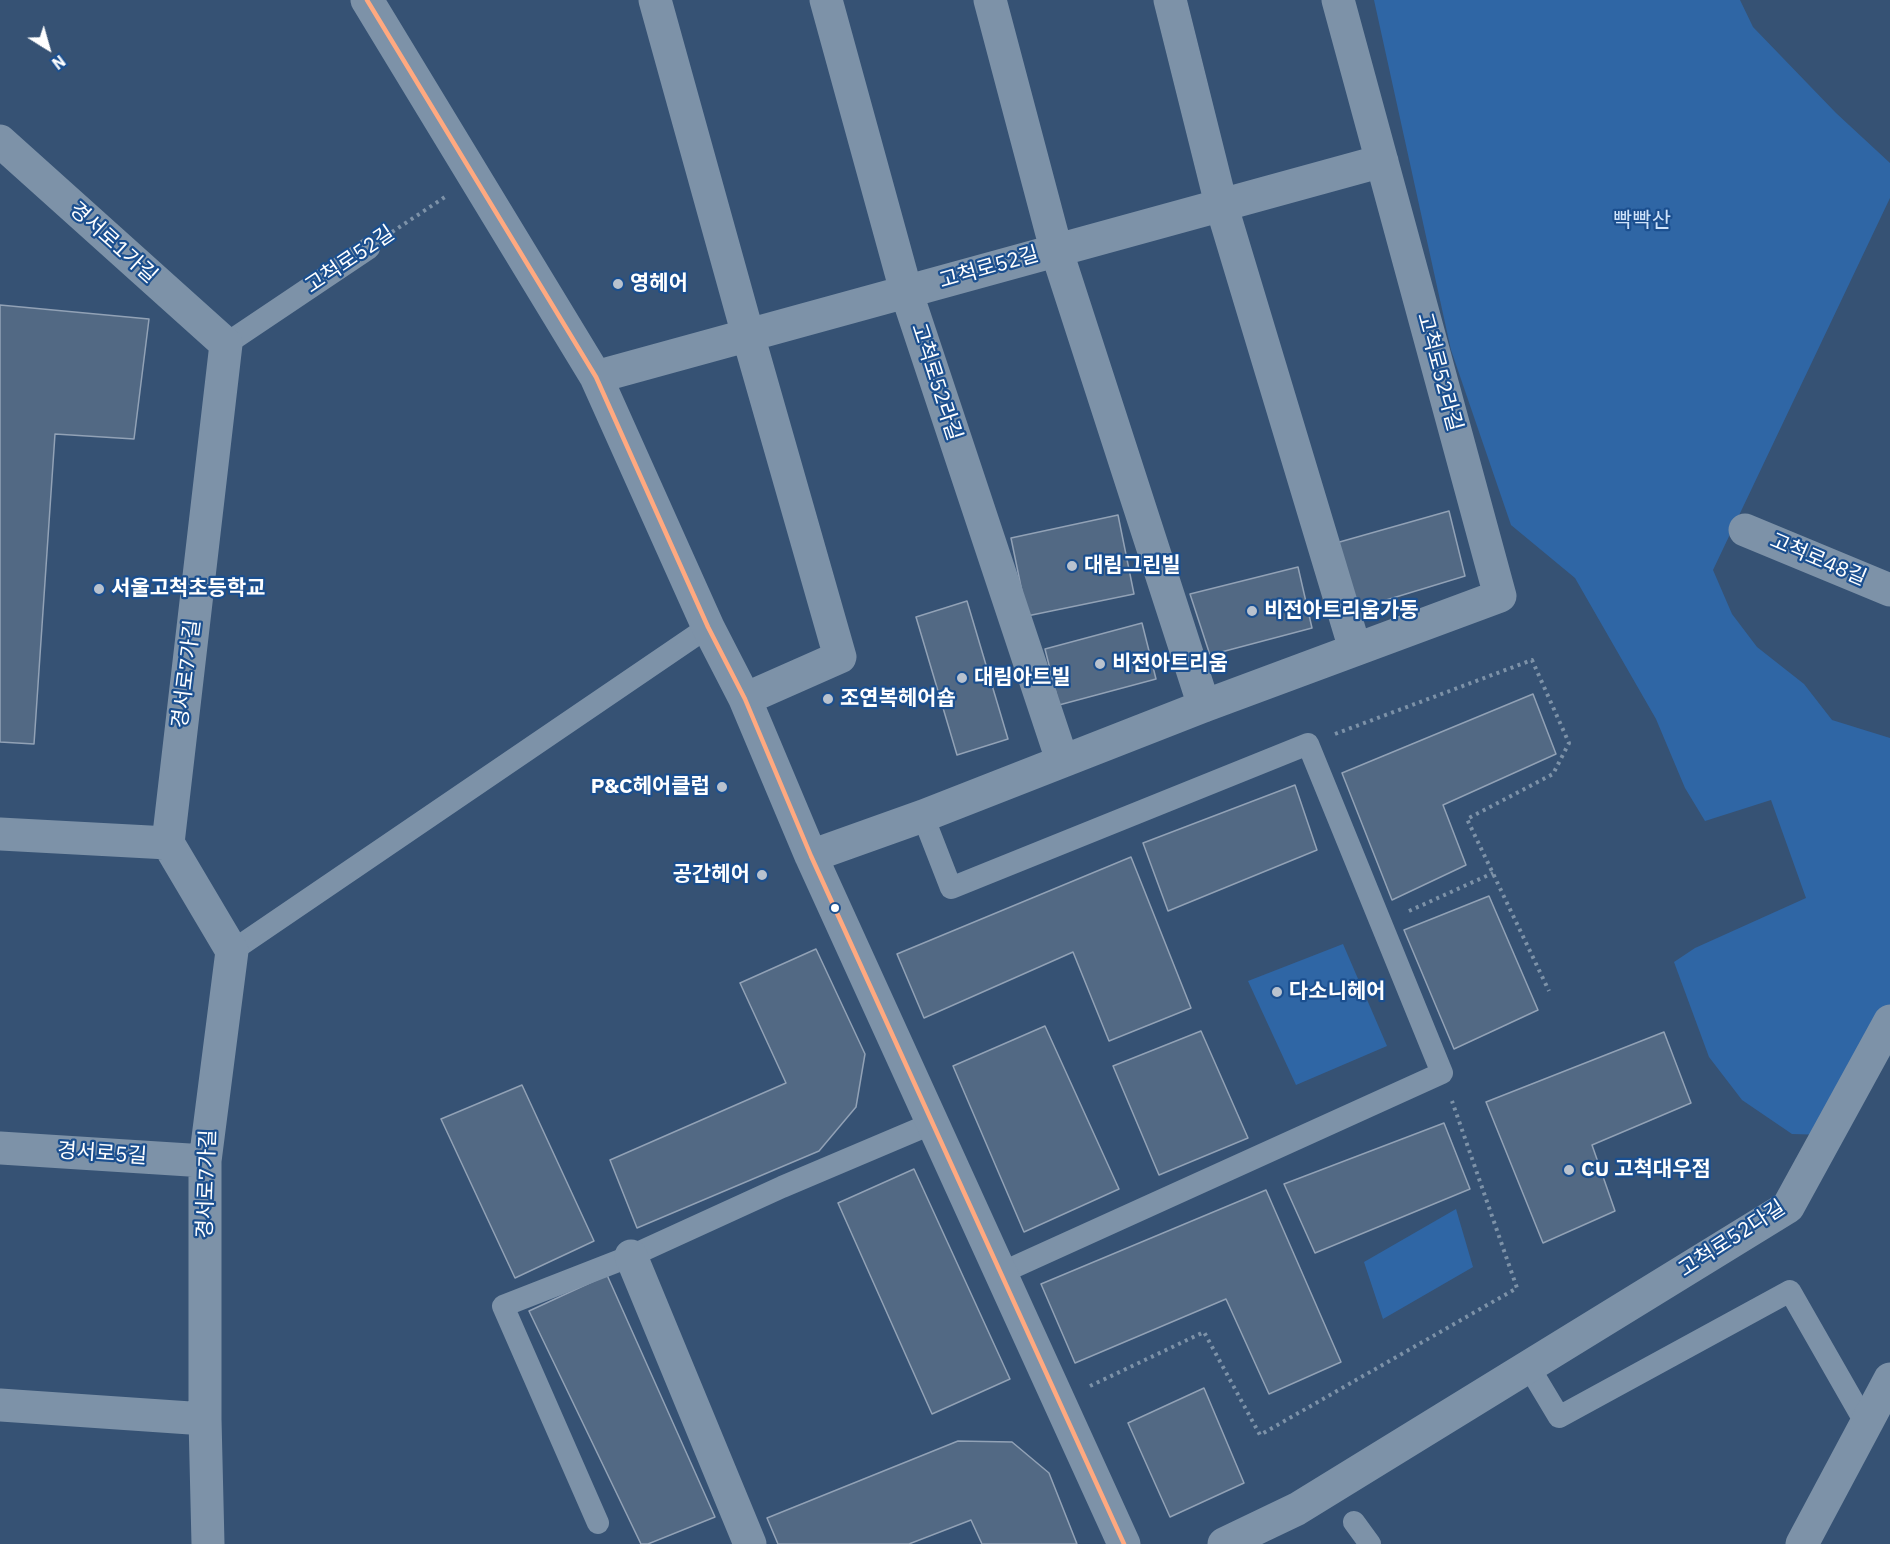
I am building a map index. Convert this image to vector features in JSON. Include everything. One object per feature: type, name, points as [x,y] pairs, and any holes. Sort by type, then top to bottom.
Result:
[{"type":"street","points":[[367,0],[596,377],[708,627],[745,699],[811,856],[1124,1544]]},
{"type":"street","points":[[655,0],[840,657],[745,699]]},
{"type":"street","name":"고척로52라길","points":[[826,0],[906,291],[1062,760]]},
{"type":"street","points":[[990,0],[1056,249],[1204,706]]},
{"type":"street","points":[[1170,0],[1221,204],[1355,649]]},
{"type":"street","name":"고척로52라길","points":[[811,856],[923,816],[1062,760],[1500,596],[1338,0]]},
{"type":"street","name":"경서로1가길","points":[[0,141],[225,344]]},
{"type":"street","name":"고척로52길","points":[[596,377],[1382,161]]},
{"type":"street","name":"경서로7가길","points":[[168,843],[225,344]]},
{"type":"street","name":"고척로48길","points":[[1745,530],[1890,590]]},
{"type":"street","points":[[0,834],[168,843],[232,951]]},
{"type":"street","name":"경서로7가길","points":[[208,1544],[205,1419],[205,1161],[232,951]]},
{"type":"street","name":"고척로52다길","points":[[1224,1544],[1297,1509],[1788,1207],[1890,1021]]},
{"type":"street","name":"경서로5길","points":[[0,1148],[205,1161]]},
{"type":"street","points":[[631,1256],[750,1544]]},
{"type":"street","points":[[1802,1544],[1890,1379]]},
{"type":"street","points":[[0,1405],[205,1419]]},
{"type":"lane","name":"고척로52길","points":[[225,344],[369,248]]},
{"type":"lane","points":[[232,951],[708,627]]},
{"type":"lane","points":[[923,816],[951,888],[1308,744],[1442,1073],[1001,1272]]},
{"type":"lane","points":[[598,1522],[503,1306],[631,1256],[782,1187],[933,1122]]},
{"type":"lane","points":[[1529,1366],[1559,1417],[1790,1291],[1866,1424]]},
{"type":"lane","points":[[1354,1522],[1370,1544]]},
{"type":"path","name":"고척로52길","points":[[369,248],[475,177]]},
{"type":"path","points":[[1308,744],[1532,660],[1569,743],[1553,774],[1467,819],[1549,991]]},
{"type":"path","points":[[1381,923],[1493,873]]},
{"type":"path","points":[[1059,1400],[1204,1332],[1260,1435],[1517,1288],[1442,1073]]},
{"type":"green space","name":"빡빡산","points":[[1374,0],[1740,0],[1753,27],[1836,113],[1890,163],[1890,198],[1713,570],[1732,614],[1757,647],[1804,684],[1832,720],[1890,738],[1890,1021],[1828,1135],[1792,1134],[1742,1100],[1709,1057],[1674,962],[1695,948],[1806,898],[1771,800],[1705,821],[1685,788],[1656,719],[1575,578],[1511,525],[1451,350]]},
{"type":"green space","points":[[1343,944],[1387,1046],[1296,1085],[1248,981]]},
{"type":"green space","points":[[1456,1209],[1473,1267],[1383,1319],[1364,1262]]},
{"type":"building","points":[[0,305],[149,319],[134,439],[55,434],[34,744],[0,742]]},
{"type":"building","points":[[1449,511],[1465,576],[1350,611],[1336,543]]},
{"type":"building","name":"대림그린빌","points":[[1118,515],[1134,594],[1027,616],[1011,538]]},
{"type":"building","name":"비전아트리움가동","points":[[1298,567],[1312,628],[1210,655],[1190,594]]},
{"type":"building","name":"대림아트빌","points":[[967,601],[1008,739],[957,755],[916,617]]},
{"type":"building","name":"비전아트리움","points":[[1142,623],[1156,679],[1059,705],[1045,649]]},
{"type":"building","points":[[1533,694],[1556,754],[1443,805],[1466,865],[1392,900],[1342,773]]},
{"type":"building","points":[[1295,785],[1317,850],[1168,911],[1143,843]]},
{"type":"building","points":[[1131,857],[1191,1008],[1109,1041],[1073,952],[924,1018],[897,954]]},
{"type":"building","points":[[1489,896],[1538,1010],[1454,1049],[1404,930]]},
{"type":"building","points":[[816,949],[865,1054],[856,1107],[819,1151],[637,1228],[610,1160],[786,1083],[740,983]]},
{"type":"building","points":[[1045,1026],[1119,1189],[1024,1232],[953,1066]]},
{"type":"building","points":[[1201,1031],[1248,1138],[1159,1175],[1113,1066]]},
{"type":"building","points":[[1664,1032],[1691,1103],[1592,1145],[1615,1211],[1543,1243],[1486,1102]]},
{"type":"building","points":[[522,1085],[594,1241],[515,1278],[441,1119]]},
{"type":"building","points":[[1444,1123],[1470,1189],[1315,1253],[1284,1184]]},
{"type":"building","points":[[914,1169],[1010,1379],[932,1414],[838,1203]]},
{"type":"building","points":[[1266,1190],[1341,1362],[1269,1394],[1226,1299],[1075,1363],[1041,1284]]},
{"type":"building","points":[[607,1275],[715,1517],[648,1544],[641,1544],[529,1311]]},
{"type":"building","points":[[1204,1388],[1244,1483],[1170,1517],[1128,1423]]},
{"type":"building","points":[[958,1441],[1012,1442],[1049,1473],[1077,1544],[982,1544],[971,1520],[909,1544],[778,1544],[767,1518]]},
{"type":"transit line","points":[[367,0],[596,377],[708,627],[745,699],[811,856],[1124,1544]]},
{"type":"place","name":"영헤어","points":[[618,284]]},
{"type":"place","name":"대림그린빌","points":[[1072,566]]},
{"type":"place","name":"서울고척초등학교","points":[[99,589]]},
{"type":"place","name":"비전아트리움가동","points":[[1252,611]]},
{"type":"place","name":"비전아트리움","points":[[1100,664]]},
{"type":"place","name":"대림아트빌","points":[[962,678]]},
{"type":"place","name":"조연복헤어숍","points":[[828,699]]},
{"type":"place","name":"P&C헤어클럽","points":[[722,787]]},
{"type":"place","name":"공간헤어","points":[[762,875]]},
{"type":"place","name":"다소니헤어","points":[[1277,992]]},
{"type":"place","name":"CU 고척대우점","points":[[1569,1170]]}]
